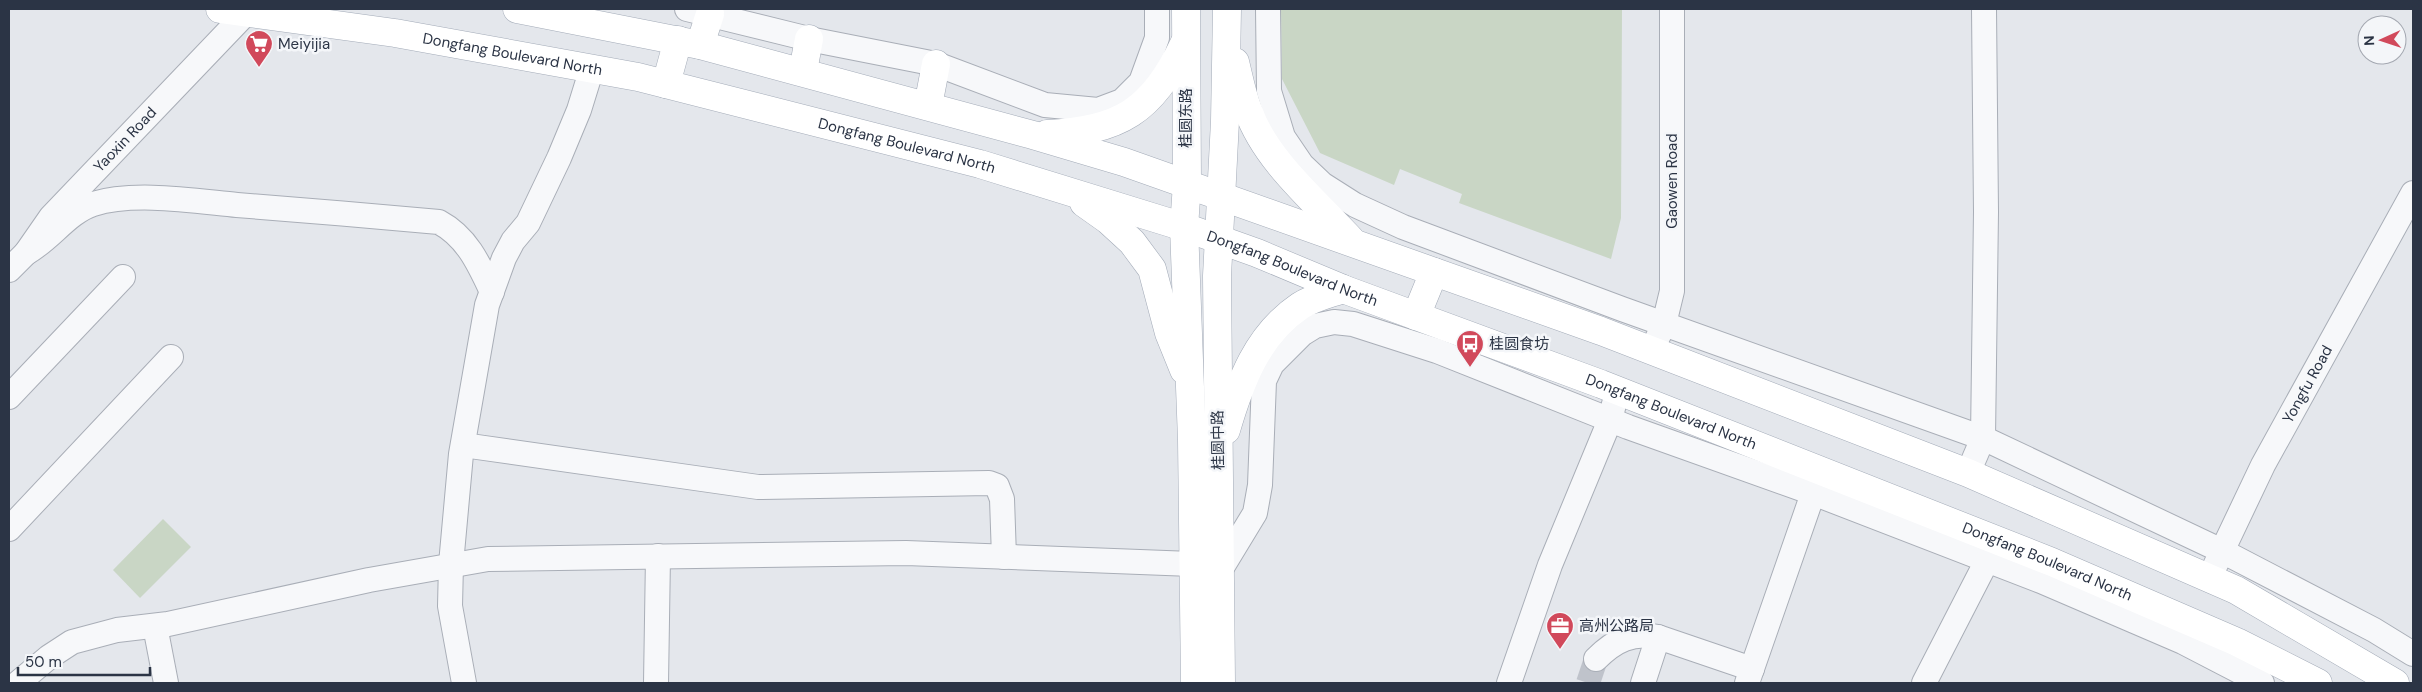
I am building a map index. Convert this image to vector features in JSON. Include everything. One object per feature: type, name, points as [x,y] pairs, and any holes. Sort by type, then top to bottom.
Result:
[{"type":"main road","name":"Dongfang Boulevard North","points":[[220,9],[395,33],[592,68],[666,84],[980,164],[1184,227],[1343,289],[1618,391],[1817,482],[1992,550],[2228,663],[2316,683]]},
{"type":"main road","points":[[517,9],[600,16],[689,42],[803,71],[1034,135],[1187,184],[1653,350],[1968,474],[2236,590],[2395,683]]},
{"type":"main road","name":"桂圆东路","points":[[1184,227],[1187,184],[1186,9]]},
{"type":"main road","points":[[666,84],[689,42],[699,11]]},
{"type":"main road","points":[[1220,196],[1225,121],[1227,17]]},
{"type":"main road","points":[[1227,17],[1248,112],[1268,148],[1300,189],[1353,243]]},
{"type":"main road","points":[[803,71],[809,39]]},
{"type":"main road","points":[[1034,135],[1070,133],[1126,118],[1149,101],[1168,76],[1186,41]]},
{"type":"main road","points":[[928,106],[936,64]]},
{"type":"main road","points":[[1066,191],[1108,220],[1132,242],[1152,269],[1168,333],[1190,387]]},
{"type":"main road","name":"桂圆中路","points":[[1220,196],[1218,239],[1218,458],[1221,569],[1221,683]]},
{"type":"main road","name":"桂圆中路","points":[[1184,227],[1190,387],[1194,683]]},
{"type":"main road","points":[[1416,316],[1434,272]]},
{"type":"main road","points":[[1218,458],[1234,400],[1252,358],[1272,330],[1301,306],[1343,289]]},
{"type":"street","points":[[699,11],[809,39],[936,64],[1045,105],[1098,110],[1122,100],[1141,82],[1157,38],[1157,9]]},
{"type":"street","points":[[1268,9],[1269,91],[1283,137],[1302,165],[1322,184],[1355,205],[1404,227],[1664,324],[1983,438],[2222,551],[2374,630],[2413,654]]},
{"type":"street","name":"Gaowen Road","points":[[1653,350],[1664,324],[1672,291],[1672,9]]},
{"type":"street","points":[[1968,474],[1983,438],[1986,212],[1984,9]]},
{"type":"street","name":"Yaoxin Road","points":[[9,270],[26,253],[35,237],[52,217],[247,12]]},
{"type":"street","points":[[464,683],[450,606],[451,564],[463,445],[487,306],[504,258],[528,223],[559,158],[579,110],[592,68]]},
{"type":"street","name":"Yongfu Road","points":[[2209,579],[2263,465],[2413,193]]},
{"type":"street","points":[[26,253],[39,246],[74,214],[91,204],[114,199],[195,201],[439,222],[455,231],[477,263],[492,292]]},
{"type":"street","points":[[9,397],[123,278]]},
{"type":"street","points":[[1221,569],[1255,513],[1260,485],[1264,381],[1272,364],[1302,334],[1315,326],[1334,322],[1354,324],[1437,351],[1610,420],[1817,482],[1750,676],[1658,637],[1642,634],[1623,639],[1605,650],[1596,659]]},
{"type":"street","points":[[9,529],[170,357]]},
{"type":"street","points":[[1509,683],[1550,565],[1610,420],[1618,391]]},
{"type":"street","points":[[463,445],[758,487],[989,483],[997,486],[1002,499],[1004,557]]},
{"type":"street","points":[[1924,683],[1992,550]]},
{"type":"street","points":[[18,683],[49,657],[72,642],[117,630],[154,626],[451,564],[497,558],[906,553],[1192,564]]},
{"type":"street","points":[[656,683],[658,556]]},
{"type":"street","points":[[154,626],[166,683]]},
{"type":"street","points":[[1643,683],[1658,637]]},
{"type":"street","points":[[2228,663],[2262,683]]},
{"type":"green space","points":[[1281,9],[1622,9],[1621,218],[1611,259],[1459,203],[1462,194],[1400,169],[1394,185],[1320,153],[1282,79]]},
{"type":"green space","points":[[163,519],[191,547],[140,598],[113,570]]},
{"type":"tunnel","points":[[1588,683],[1596,659]]},
{"type":"place","name":"Meiyijia","points":[[259,68]]},
{"type":"place","name":"桂圆食坊","points":[[1470,368]]},
{"type":"place","name":"高州公路局","points":[[1560,650]]}]
